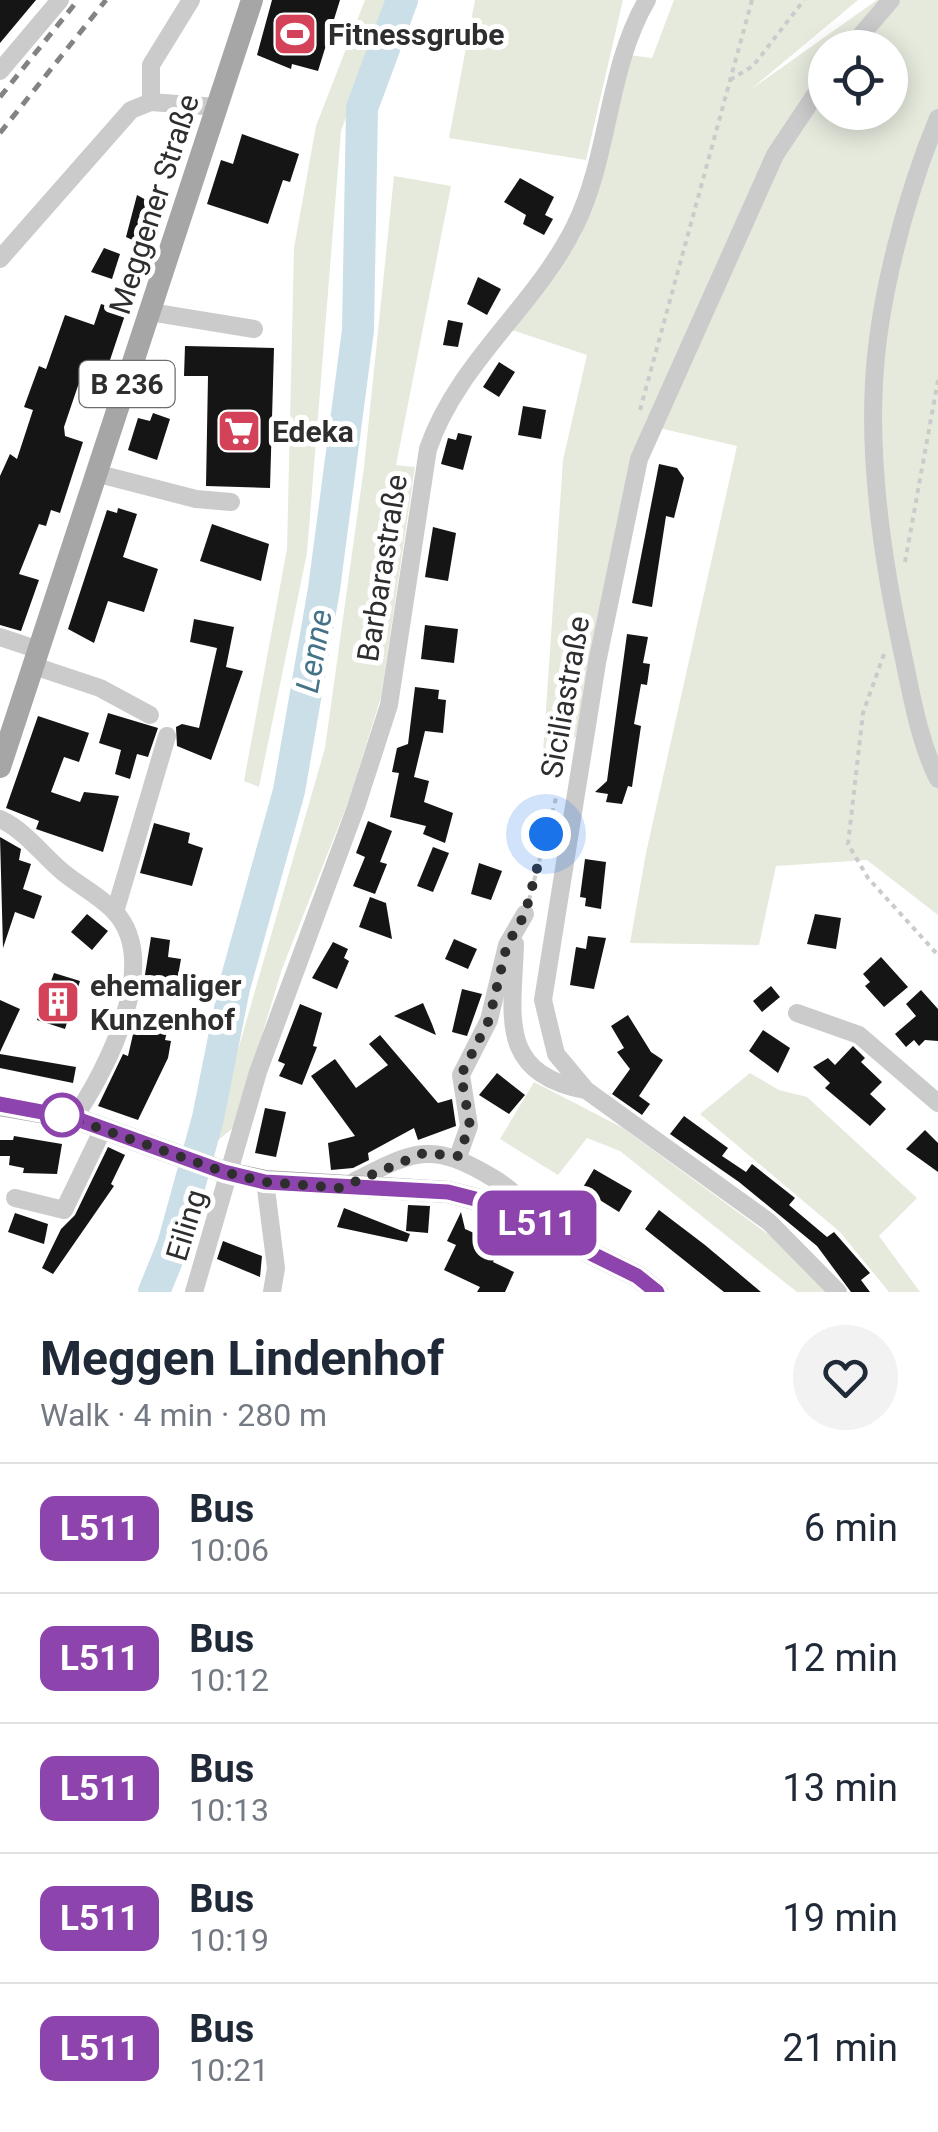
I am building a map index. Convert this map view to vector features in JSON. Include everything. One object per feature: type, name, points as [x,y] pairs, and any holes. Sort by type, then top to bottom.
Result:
[{"type":"main road","name":"Meggener Straße","points":[[0,767],[252,0]]},
{"type":"main road","points":[[0,1104],[74,1118],[227,1173],[265,1182],[448,1192],[527,1218],[637,1276],[657,1292]]},
{"type":"street","points":[[0,71],[60,0]]},
{"type":"street","points":[[151,102],[151,65],[191,0]]},
{"type":"street","name":"Barbarastraße","points":[[227,1173],[258,1072],[389,705],[432,438],[460,386],[536,288],[587,201],[629,42],[646,0]]},
{"type":"street","points":[[866,30],[892,0]]},
{"type":"street","points":[[0,259],[131,110],[151,102],[217,107]]},
{"type":"street","name":"Siciliastraße","points":[[808,106],[775,155],[648,436],[628,500],[543,1000],[548,1034],[556,1054],[586,1090],[769,1222],[838,1292]]},
{"type":"street","points":[[938,118],[904,220],[874,382],[874,442],[894,612],[920,734],[938,779]]},
{"type":"street","points":[[150,312],[254,329]]},
{"type":"street","points":[[98,474],[177,494],[231,502]]},
{"type":"street","points":[[0,637],[150,715]]},
{"type":"street","points":[[115,912],[168,736]]},
{"type":"street","points":[[0,819],[18,827],[48,859],[115,912],[129,937],[132,956],[116,1048],[74,1118]]},
{"type":"street","points":[[520,922],[510,1016],[519,1050],[536,1072],[556,1084],[586,1090]]},
{"type":"street","points":[[458,1156],[470,1126],[461,1075],[489,1020],[520,922]]},
{"type":"street","points":[[797,1013],[858,1035],[938,1103]]},
{"type":"street","points":[[14,1198],[64,1210],[103,1129]]},
{"type":"street","points":[[340,1188],[424,1153],[458,1156],[510,1188],[527,1218]]},
{"type":"street","name":"Eiling","points":[[194,1292],[227,1173]]},
{"type":"street","points":[[265,1182],[276,1268],[272,1292]]},
{"type":"path","points":[[639,416],[752,0]]},
{"type":"path","points":[[730,80],[753,66],[804,0]]},
{"type":"path","points":[[903,572],[938,380]]},
{"type":"path","points":[[894,612],[879,675],[863,713],[848,844],[868,878],[938,955]]},
{"type":"path","points":[[520,922],[561,780]]},
{"type":"shaded area","points":[[365,0],[388,0],[341,131],[307,553],[259,787],[244,781],[287,549],[294,248],[316,126]]},
{"type":"shaded area","points":[[475,0],[623,0],[586,160],[449,138]]},
{"type":"shaded area","points":[[674,0],[858,0],[822,30],[808,30],[808,42],[750,90],[808,49],[808,130],[908,130],[908,30],[835,30],[877,0],[938,0],[938,915],[867,860],[776,866],[759,945],[630,943],[646,853],[737,446],[646,425],[576,737],[543,753],[563,460],[587,355],[512,330],[580,237],[629,55],[652,58]]},
{"type":"shaded area","points":[[394,176],[451,186],[396,465],[415,467],[381,697],[350,797],[282,969],[234,1127],[210,1147],[325,748],[364,467]]},
{"type":"shaded area","points":[[750,1073],[779,1090],[807,1097],[917,1198],[879,1236],[920,1292],[889,1292],[840,1232],[700,1114]]},
{"type":"shaded area","points":[[534,1082],[623,1128],[795,1254],[827,1292],[797,1292],[620,1151],[587,1138],[558,1175],[500,1139]]},
{"type":"building","points":[[0,0],[36,0],[0,43]]},
{"type":"building","name":"Fitnessgrube","points":[[272,0],[340,0],[318,71],[292,64],[291,69],[257,55]]},
{"type":"building","points":[[242,134],[299,154],[290,182],[283,180],[268,224],[207,204],[221,160],[233,164]]},
{"type":"building","points":[[520,178],[554,197],[545,215],[553,219],[544,235],[523,224],[526,215],[504,202]]},
{"type":"building","points":[[137,195],[159,207],[150,234],[143,232],[139,243],[126,237]]},
{"type":"building","points":[[104,248],[120,254],[112,279],[91,272]]},
{"type":"building","points":[[478,277],[501,289],[487,315],[467,304]]},
{"type":"building","points":[[101,304],[126,312],[104,378],[83,371],[64,427],[65,436],[83,442],[60,513],[51,510],[46,526],[39,524],[19,574],[39,580],[21,631],[0,625],[0,476],[10,454],[17,459],[33,410],[24,407],[39,366],[46,369],[65,315],[94,325]]},
{"type":"building","points":[[448,320],[463,323],[458,347],[443,345]]},
{"type":"building","name":"Edeka","points":[[185,346],[274,348],[270,488],[206,486],[208,376],[184,376]]},
{"type":"building","points":[[499,362],[515,372],[499,397],[483,387]]},
{"type":"building","points":[[523,406],[546,410],[541,439],[518,435]]},
{"type":"building","points":[[153,413],[170,419],[157,460],[128,450],[138,418],[150,421]]},
{"type":"building","points":[[458,433],[472,436],[463,470],[441,464],[448,438],[456,440]]},
{"type":"building","points":[[659,464],[677,468],[684,478],[674,518],[666,516],[652,607],[632,603]]},
{"type":"building","points":[[118,508],[137,514],[123,557],[158,569],[144,612],[108,601],[94,643],[68,629],[107,510],[117,513]]},
{"type":"building","points":[[212,524],[269,544],[261,581],[200,561]]},
{"type":"building","points":[[433,527],[456,533],[448,581],[425,577]]},
{"type":"building","points":[[194,619],[234,627],[226,667],[243,671],[211,760],[177,746],[176,727],[182,724],[199,728],[217,648],[190,642]]},
{"type":"building","points":[[425,625],[458,629],[454,663],[421,659]]},
{"type":"building","points":[[627,634],[648,637],[643,663],[650,664],[647,685],[641,684],[634,724],[641,726],[632,787],[628,786],[622,804],[606,802],[608,794],[595,792],[607,781]]},
{"type":"building","points":[[415,687],[439,690],[438,699],[446,700],[443,733],[425,731],[414,777],[429,781],[424,802],[453,813],[445,843],[423,834],[426,826],[390,817],[399,773],[392,772],[397,748],[408,744]]},
{"type":"building","points":[[108,713],[158,728],[148,757],[137,754],[130,779],[115,774],[121,750],[99,743]]},
{"type":"building","points":[[38,716],[89,733],[79,762],[64,757],[51,792],[80,802],[84,792],[119,796],[103,852],[36,829],[39,821],[6,808]]},
{"type":"building","points":[[368,821],[392,831],[380,862],[387,864],[375,894],[353,886],[365,857],[356,853]]},
{"type":"building","points":[[154,823],[190,833],[188,843],[203,848],[192,886],[140,873]]},
{"type":"building","points":[[0,837],[21,849],[19,860],[31,864],[23,889],[42,896],[34,919],[15,912],[3,948]]},
{"type":"building","points":[[433,847],[449,853],[433,892],[417,886]]},
{"type":"building","points":[[585,859],[606,862],[601,909],[585,906],[586,898],[580,897]]},
{"type":"building","points":[[479,863],[502,871],[491,900],[471,894]]},
{"type":"building","points":[[370,897],[386,903],[392,939],[359,927]]},
{"type":"building","points":[[87,914],[108,931],[92,950],[71,932]]},
{"type":"building","points":[[815,914],[841,918],[836,949],[807,944]]},
{"type":"building","points":[[588,936],[606,938],[594,989],[570,985],[576,947],[586,949]]},
{"type":"building","points":[[151,937],[170,940],[168,957],[181,959],[176,987],[144,981]]},
{"type":"building","points":[[454,939],[477,949],[468,969],[445,959]]},
{"type":"building","points":[[333,942],[348,949],[344,958],[349,961],[337,989],[312,978]]},
{"type":"building","points":[[881,957],[908,987],[884,1007],[865,986],[870,982],[863,974]]},
{"type":"building","name":"ehemaliger Kunzenhof","points":[[54,973],[80,981],[65,1029],[37,1020]]},
{"type":"building","points":[[771,986],[780,997],[762,1012],[753,1001]]},
{"type":"building","points":[[462,989],[482,994],[467,1036],[452,1032]]},
{"type":"building","points":[[921,990],[938,1009],[938,1041],[925,1040],[919,1046],[914,1040],[906,1047],[895,1034],[916,1016],[906,1004]]},
{"type":"building","points":[[0,1000],[20,1009],[0,1052]]},
{"type":"building","points":[[423,1003],[432,1024],[436,1035],[394,1016]]},
{"type":"building","points":[[300,1004],[322,1013],[313,1046],[317,1047],[302,1085],[279,1076],[285,1064],[278,1061]]},
{"type":"building","points":[[628,1015],[651,1052],[663,1060],[639,1096],[650,1104],[642,1115],[612,1094],[630,1069],[617,1052],[624,1048],[611,1026]]},
{"type":"building","points":[[137,1017],[169,1023],[165,1040],[171,1041],[168,1058],[138,1120],[98,1106],[123,1054],[128,1056]]},
{"type":"building","points":[[763,1030],[790,1048],[778,1073],[749,1051]]},
{"type":"building","points":[[380,1035],[438,1103],[452,1099],[456,1126],[418,1140],[414,1128],[368,1153],[369,1160],[353,1168],[331,1170],[328,1143],[355,1136],[311,1076],[335,1059],[356,1088],[388,1065],[369,1044]]},
{"type":"building","points":[[853,1046],[865,1058],[861,1062],[882,1082],[870,1094],[886,1109],[870,1126],[825,1088],[830,1083],[813,1067],[828,1058],[835,1065]]},
{"type":"building","name":"ehemaliger Kunzenhof","points":[[0,1054],[76,1067],[73,1083],[0,1068]]},
{"type":"building","points":[[497,1073],[525,1095],[509,1114],[479,1095]]},
{"type":"building","points":[[265,1108],[286,1112],[276,1157],[255,1153]]},
{"type":"building","points":[[684,1116],[728,1148],[722,1156],[746,1172],[752,1164],[795,1198],[789,1205],[827,1237],[834,1232],[870,1273],[861,1280],[870,1292],[851,1292],[817,1246],[739,1182],[670,1134]]},
{"type":"building","points":[[925,1130],[938,1143],[938,1172],[906,1149]]},
{"type":"building","points":[[14,1136],[62,1144],[57,1174],[23,1173],[24,1168],[9,1165],[10,1156],[0,1156],[0,1140],[13,1140]]},
{"type":"building","points":[[108,1147],[125,1155],[111,1184],[114,1186],[53,1274],[42,1268],[61,1229],[75,1215]]},
{"type":"building","points":[[594,1169],[632,1191],[619,1212],[582,1189]]},
{"type":"building","points":[[408,1205],[430,1206],[428,1233],[406,1231]]},
{"type":"building","points":[[344,1208],[410,1234],[407,1242],[337,1227]]},
{"type":"building","points":[[659,1210],[761,1292],[724,1292],[645,1229]]},
{"type":"building","points":[[461,1212],[465,1229],[501,1245],[493,1262],[514,1272],[505,1292],[477,1292],[480,1287],[444,1270],[456,1245],[447,1241]]},
{"type":"building","points":[[15,1213],[48,1224],[44,1244],[8,1232]]},
{"type":"building","points":[[223,1241],[262,1256],[260,1277],[217,1259]]},
{"type":"waterway","name":"Lenne","points":[[154,1292],[173,1245],[208,1118],[234,988],[289,791],[324,589],[358,330],[362,108],[402,0]]},
{"type":"railway","points":[[0,97],[78,0]]},
{"type":"railway","points":[[0,133],[106,0]]},
{"type":"bus line","name":"L511","points":[[0,1104],[74,1118],[224,1172],[265,1182],[448,1192],[487,1202],[527,1218],[637,1276],[657,1292]]},
{"type":"place","name":"Fitnessgrube","points":[[295,34]]},
{"type":"place","name":"Edeka","points":[[239,431]]},
{"type":"place","name":"ehemaliger Kunzenhof","points":[[58,1002]]},
{"type":"route","points":[[62,1115],[224,1172],[265,1182],[340,1188],[400,1159],[436,1152],[458,1156],[470,1126],[460,1086],[464,1064],[489,1020],[507,945],[525,914],[546,834]]}]
